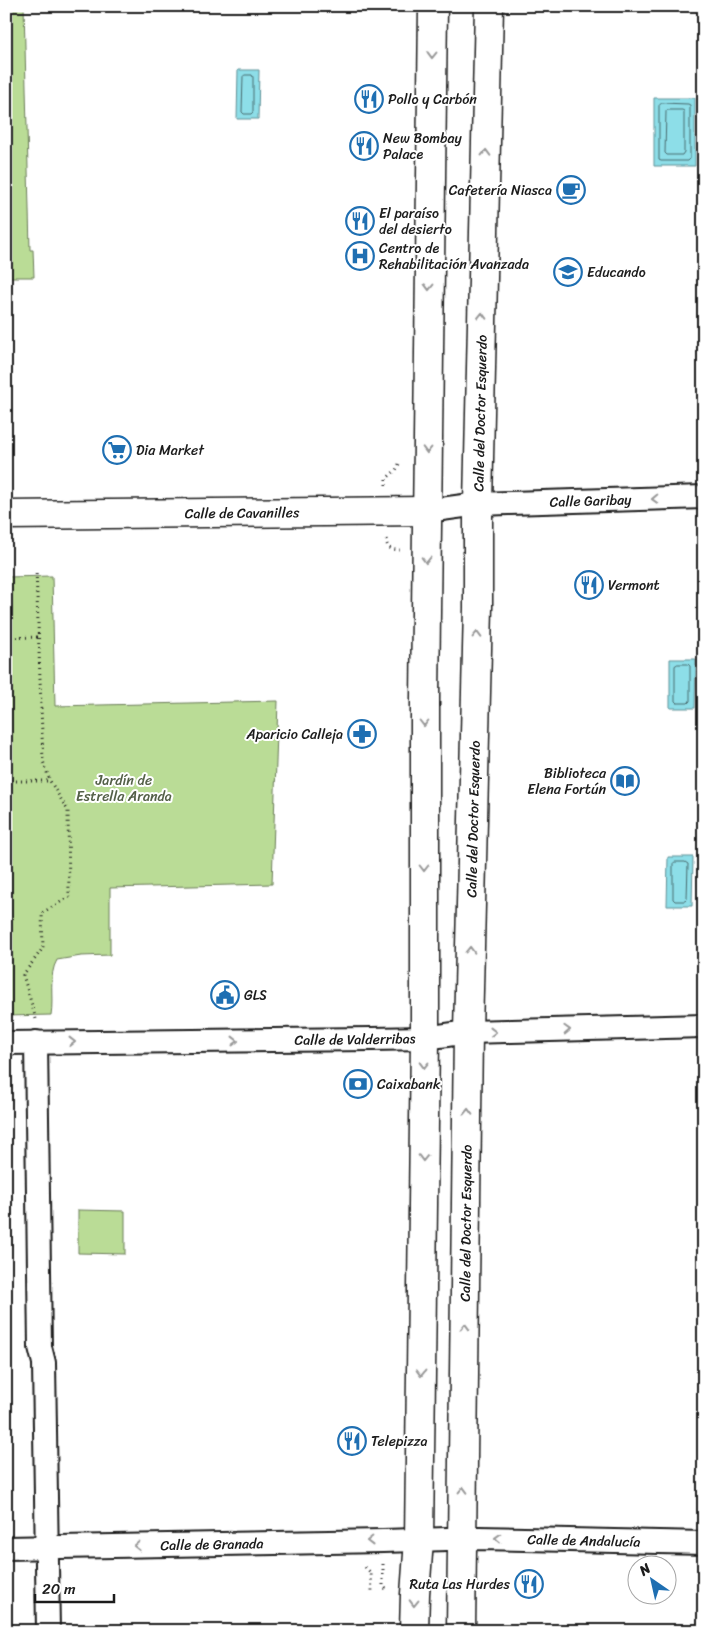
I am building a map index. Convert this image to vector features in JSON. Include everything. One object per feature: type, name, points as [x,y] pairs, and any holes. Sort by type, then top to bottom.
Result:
[{"type":"main road","points":[[414,1631],[414,1594],[418,1540],[425,1038],[424,699],[433,6]]},
{"type":"main road","name":"Calle del Doctor Esquerdo","points":[[462,1631],[468,1032],[489,6]]},
{"type":"main road","name":"Calle de Cavanilles","points":[[6,515],[426,511]]},
{"type":"street","name":"Calle Garibay","points":[[478,504],[704,497]]},
{"type":"street","name":"Calle de Cavanilles","points":[[426,511],[478,504]]},
{"type":"street","name":"Calle de Valderribas","points":[[6,1043],[425,1038],[468,1032],[704,1026]]},
{"type":"street","points":[[36,1042],[40,1347],[44,1363],[48,1631]]},
{"type":"street","name":"Calle de Andalucía","points":[[418,1540],[463,1538],[704,1544]]},
{"type":"street","name":"Calle de Granada","points":[[6,1548],[418,1540]]},
{"type":"path","points":[[386,482],[388,476],[396,470],[400,460]]},
{"type":"path","points":[[36,568],[44,761],[50,781],[68,811],[69,897],[42,913],[42,948],[23,975],[36,1019],[36,1042]]},
{"type":"path","points":[[6,638],[38,637]]},
{"type":"path","points":[[6,781],[50,781]]},
{"type":"path","points":[[383,1541],[383,1586],[391,1593]]},
{"type":"path","points":[[364,1566],[371,1573],[372,1592]]},
{"type":"green space","points":[[6,6],[24,6],[30,250],[33,250],[34,277],[6,277]]},
{"type":"green space","name":"Jardín de Estrella Aranda","points":[[52,576],[55,706],[278,701],[272,884],[110,888],[110,955],[81,956],[57,960],[52,980],[51,1015],[6,1016],[6,577]]},
{"type":"green space","points":[[78,1210],[125,1211],[125,1254],[78,1253]]},
{"type":"water","points":[[238,70],[259,70],[258,119],[237,119]]},
{"type":"water","points":[[654,98],[695,98],[695,166],[654,166]]},
{"type":"water","points":[[670,659],[696,659],[695,708],[670,708]]},
{"type":"water","points":[[668,857],[693,857],[692,906],[667,906]]},
{"type":"place","name":"Pollo y Carbón","points":[[369,99]]},
{"type":"place","name":"New Bombay Palace","points":[[364,146]]},
{"type":"place","name":"Cafetería Niasca","points":[[571,190]]},
{"type":"place","name":"El paraíso del desierto","points":[[360,221]]},
{"type":"place","name":"Centro de Rehabilitación Avanzada","points":[[360,256]]},
{"type":"place","name":"Educando","points":[[568,272]]},
{"type":"place","name":"Dia Market","points":[[117,450]]},
{"type":"place","name":"Vermont","points":[[589,585]]},
{"type":"place","name":"Aparicio Calleja","points":[[362,734]]},
{"type":"place","name":"Biblioteca Elena Fortún","points":[[625,781]]},
{"type":"place","name":"GLS","points":[[225,995]]},
{"type":"place","name":"Caixabank","points":[[358,1084]]},
{"type":"place","name":"Telepizza","points":[[352,1441]]},
{"type":"place","name":"Ruta Las Hurdes","points":[[529,1584]]}]
